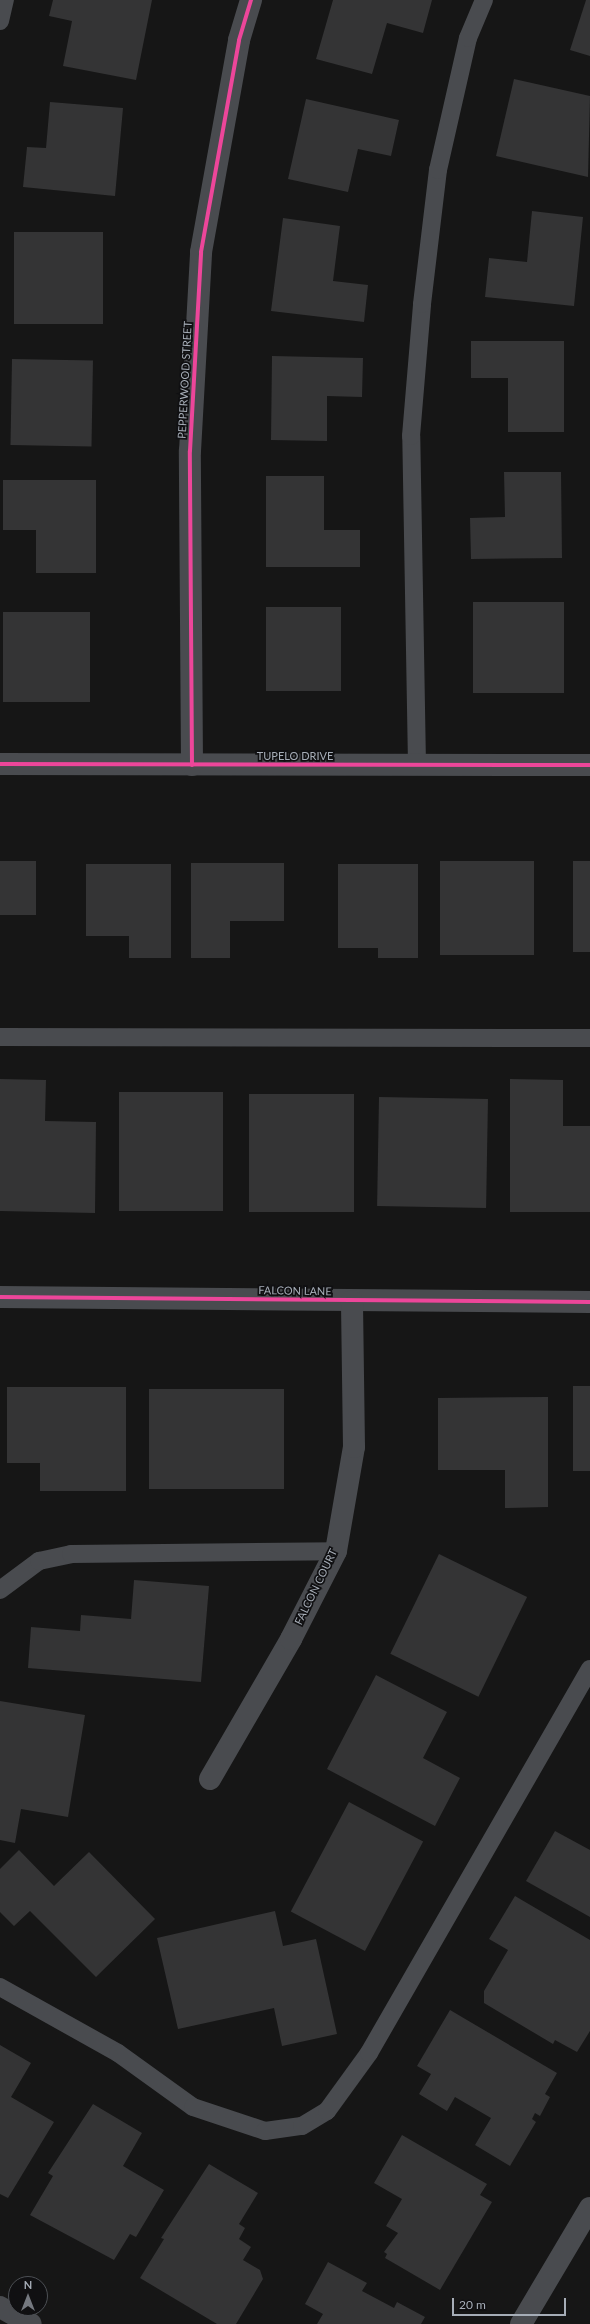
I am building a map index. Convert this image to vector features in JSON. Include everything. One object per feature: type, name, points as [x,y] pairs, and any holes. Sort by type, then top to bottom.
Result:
[{"type":"street","name":"PEPPERWOOD STREET","points":[[192,765],[190,451],[201,252],[239,40],[251,0]]},
{"type":"street","name":"TUPELO DRIVE","points":[[0,764],[590,765]]},
{"type":"street","name":"FALCON LANE","points":[[0,1297],[590,1302]]},
{"type":"street","name":"FALCON COURT","points":[[210,1779],[291,1639],[336,1551],[354,1447],[352,1301]]},
{"type":"street","points":[[522,2324],[590,2208]]},
{"type":"street","points":[[0,2307],[31,2324]]},
{"type":"lane","points":[[0,21],[5,0]]},
{"type":"lane","points":[[417,765],[411,436],[422,304],[438,170],[468,38],[484,0]]},
{"type":"lane","points":[[0,1036],[590,1038]]},
{"type":"lane","points":[[0,1590],[39,1561],[71,1554],[336,1551]]},
{"type":"lane","points":[[0,1987],[118,2053],[193,2107],[265,2131],[302,2126],[327,2111],[369,2053],[590,1669]]},
{"type":"building","points":[[53,0],[152,0],[136,80],[63,66],[72,21],[49,16]]},
{"type":"building","points":[[333,0],[432,0],[423,33],[387,23],[372,74],[316,59]]},
{"type":"building","points":[[586,0],[590,0],[590,56],[570,50]]},
{"type":"building","points":[[514,79],[590,96],[588,177],[496,156]]},
{"type":"building","points":[[306,99],[399,120],[391,156],[358,149],[348,192],[288,179]]},
{"type":"building","points":[[50,102],[123,108],[115,196],[23,187],[27,147],[46,148]]},
{"type":"building","points":[[532,211],[583,217],[574,306],[485,297],[489,258],[527,262]]},
{"type":"building","points":[[283,218],[340,226],[333,281],[368,285],[364,322],[271,311]]},
{"type":"building","points":[[14,232],[103,232],[103,324],[14,324]]},
{"type":"building","points":[[471,341],[564,341],[564,432],[508,432],[508,378],[471,378]]},
{"type":"building","points":[[272,356],[363,358],[362,397],[327,396],[327,441],[271,440]]},
{"type":"building","points":[[12,359],[93,360],[91,446],[10,445]]},
{"type":"building","points":[[504,472],[561,472],[562,558],[471,559],[470,518],[505,517]]},
{"type":"building","points":[[266,476],[324,476],[324,530],[360,530],[360,567],[266,567]]},
{"type":"building","points":[[3,480],[96,480],[96,573],[36,573],[36,530],[3,530]]},
{"type":"building","points":[[473,602],[564,602],[564,693],[473,693]]},
{"type":"building","points":[[266,607],[341,607],[341,691],[266,691]]},
{"type":"building","points":[[3,612],[90,612],[90,702],[3,702]]},
{"type":"building","points":[[0,861],[36,861],[36,915],[0,915]]},
{"type":"building","points":[[440,861],[534,861],[534,955],[440,955]]},
{"type":"building","points":[[573,861],[590,861],[590,952],[573,952]]},
{"type":"building","points":[[191,863],[284,863],[284,921],[230,921],[230,958],[191,958]]},
{"type":"building","points":[[86,864],[171,864],[171,958],[129,958],[129,936],[86,936]]},
{"type":"building","points":[[338,864],[418,864],[418,958],[378,958],[378,948],[338,948]]},
{"type":"building","points":[[0,1079],[46,1080],[45,1121],[96,1122],[95,1213],[0,1211]]},
{"type":"building","points":[[510,1079],[563,1080],[563,1126],[590,1126],[590,1212],[510,1212]]},
{"type":"building","points":[[119,1092],[223,1092],[223,1211],[119,1211]]},
{"type":"building","points":[[249,1094],[354,1094],[354,1212],[249,1212]]},
{"type":"building","points":[[379,1097],[488,1099],[486,1208],[377,1206]]},
{"type":"building","points":[[573,1386],[590,1386],[590,1471],[573,1471]]},
{"type":"building","points":[[7,1387],[126,1387],[126,1491],[40,1491],[40,1463],[7,1463]]},
{"type":"building","points":[[149,1389],[284,1389],[284,1489],[149,1489]]},
{"type":"building","points":[[548,1397],[548,1507],[505,1508],[505,1470],[438,1470],[438,1398]]},
{"type":"building","points":[[439,1554],[527,1597],[478,1697],[390,1654]]},
{"type":"building","points":[[134,1580],[209,1586],[201,1682],[28,1668],[31,1627],[80,1631],[81,1615],[131,1619]]},
{"type":"building","points":[[376,1675],[447,1712],[423,1758],[460,1778],[435,1826],[327,1769]]},
{"type":"building","points":[[0,1701],[85,1715],[68,1817],[21,1809],[15,1843],[0,1840]]},
{"type":"building","points":[[349,1802],[423,1841],[365,1951],[291,1911]]},
{"type":"building","points":[[555,1831],[590,1850],[590,1917],[526,1881]]},
{"type":"building","points":[[19,1850],[54,1886],[89,1852],[155,1919],[96,1977],[30,1911],[14,1926],[0,1912],[0,1869]]},
{"type":"building","points":[[515,1896],[590,1940],[590,2031],[577,2052],[555,2040],[553,2044],[484,2003],[484,1991],[508,1950],[489,1939]]},
{"type":"building","points":[[275,1911],[283,1946],[316,1939],[337,2034],[282,2046],[274,2008],[178,2029],[157,1938]]},
{"type":"building","points":[[450,2010],[557,2073],[545,2094],[550,2097],[540,2116],[535,2113],[532,2119],[536,2122],[510,2166],[475,2145],[491,2118],[455,2097],[447,2111],[419,2094],[431,2074],[417,2066]]},
{"type":"building","points":[[0,2045],[31,2063],[11,2097],[54,2122],[8,2198],[0,2194]]},
{"type":"building","points":[[93,2104],[142,2133],[123,2166],[164,2190],[136,2237],[130,2234],[114,2260],[30,2215],[53,2176],[48,2173]]},
{"type":"building","points":[[402,2135],[487,2184],[480,2195],[492,2202],[440,2290],[385,2258],[387,2254],[384,2252],[398,2233],[386,2226],[402,2199],[374,2183]]},
{"type":"building","points":[[209,2164],[258,2193],[239,2224],[245,2228],[239,2239],[251,2247],[243,2260],[260,2270],[263,2279],[236,2324],[217,2324],[140,2278],[164,2239],[161,2238]]},
{"type":"building","points":[[328,2262],[367,2283],[362,2291],[394,2308],[397,2302],[425,2317],[421,2324],[317,2324],[323,2314],[305,2304]]},
{"type":"cycle path","points":[[192,765],[190,451],[201,252],[239,40],[251,0]]},
{"type":"cycle path","points":[[0,764],[590,765]]},
{"type":"cycle path","points":[[0,1297],[590,1302]]}]
